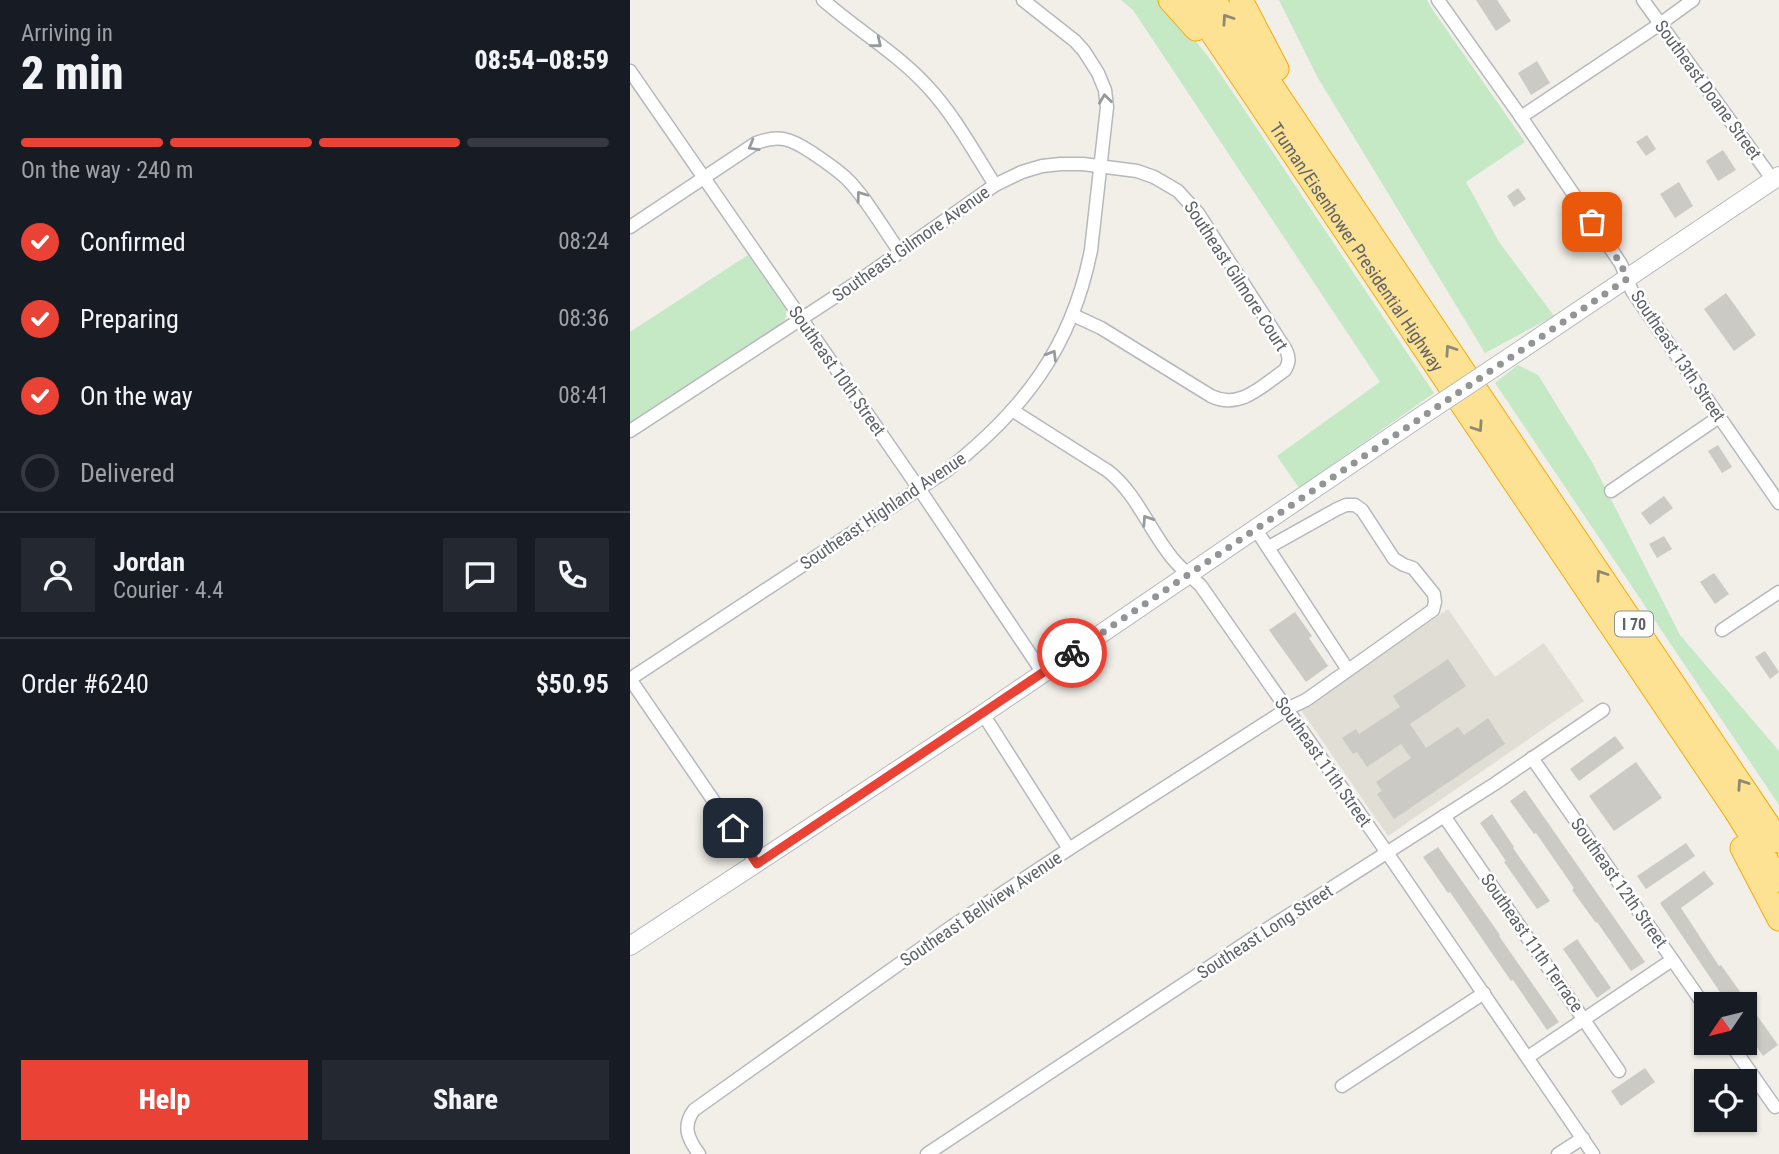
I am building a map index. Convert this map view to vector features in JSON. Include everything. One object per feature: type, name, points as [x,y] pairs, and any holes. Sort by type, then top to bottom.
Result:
[{"type":"highway","points":[[1170,0],[1286,142]]},
{"type":"highway","name":"Truman/Eisenhower Presidential Highway","points":[[1190,0],[1735,810],[1779,880]]},
{"type":"highway","name":"Truman/Eisenhower Presidential Highway","points":[[1214,0],[1779,841]]},
{"type":"highway","points":[[1241,0],[1277,70],[1329,153],[1374,238]]},
{"type":"highway","points":[[1621,640],[1657,710],[1747,857],[1779,919]]},
{"type":"street","points":[[823,0],[927,86],[995,185]]},
{"type":"street","name":"Southeast Highland Avenue","points":[[630,679],[919,490],[970,453],[1012,410],[1044,370],[1056,350],[1073,315],[1091,250],[1107,101],[1098,73],[1084,51],[1023,0]]},
{"type":"street","name":"Southeast 13th Street","points":[[1438,0],[1621,264],[1632,291],[1779,503]]},
{"type":"street","name":"Southeast Doane Street","points":[[1643,0],[1776,178]]},
{"type":"street","points":[[1521,117],[1693,0]]},
{"type":"street","name":"Southeast 10th Street","points":[[630,71],[1043,673]]},
{"type":"street","points":[[630,227],[756,143],[780,138],[793,141],[847,179],[900,252]]},
{"type":"street","name":"Southeast Gilmore Avenue","points":[[630,431],[801,320],[995,185],[1021,172],[1042,166],[1100,166]]},
{"type":"street","name":"Southeast Gilmore Court","points":[[1073,315],[1101,328],[1211,396],[1222,400],[1236,400],[1248,396],[1284,370],[1288,364],[1286,350],[1198,213],[1186,199],[1169,184],[1154,177],[1137,171],[1100,166]]},
{"type":"street","points":[[630,946],[983,714],[1776,178]]},
{"type":"street","name":"Southeast 11th Street","points":[[1012,410],[1108,471],[1129,492],[1173,560],[1200,586],[1287,709],[1593,1154]]},
{"type":"street","points":[[1611,491],[1719,417]]},
{"type":"street","name":"Southeast Bellview Avenue","points":[[699,1154],[686,1131],[694,1110],[951,927],[1287,709],[1306,700],[1433,610],[1434,594],[1413,568],[1394,559],[1362,510],[1355,505],[1337,509],[1269,547]]},
{"type":"street","points":[[1255,528],[1348,670]]},
{"type":"street","points":[[1722,630],[1779,592]]},
{"type":"street","points":[[630,679],[757,864]]},
{"type":"street","name":"Southeast Long Street","points":[[927,1154],[1250,940],[1388,854],[1603,710]]},
{"type":"street","points":[[983,714],[1069,849]]},
{"type":"street","name":"Southeast 12th Street","points":[[1532,758],[1694,992]]},
{"type":"street","name":"Southeast 11th Terrace","points":[[1444,816],[1619,1071]]},
{"type":"street","points":[[1528,1057],[1672,960]]},
{"type":"street","points":[[1342,1086],[1484,993]]},
{"type":"street","points":[[1738,1055],[1775,1107]]},
{"type":"street","points":[[1558,1154],[1583,1138]]},
{"type":"shaded area","points":[[1448,609],[1495,677],[1544,643],[1584,701],[1388,836],[1301,710]]},
{"type":"green space","points":[[1121,0],[1160,0],[1177,17],[1213,63],[1434,393],[1299,488],[1277,456],[1380,382],[1133,10]]},
{"type":"green space","points":[[1279,0],[1427,0],[1525,142],[1466,182],[1499,242],[1554,316],[1485,353],[1318,78]]},
{"type":"green space","points":[[748,255],[786,310],[782,325],[630,426],[630,332]]},
{"type":"green space","points":[[1518,365],[1538,375],[1592,462],[1680,635],[1779,751],[1779,805],[1495,383]]},
{"type":"building","points":[[1476,0],[1497,0],[1511,21],[1496,31]]},
{"type":"building","points":[[1537,61],[1550,83],[1531,95],[1518,73]]},
{"type":"building","points":[[1647,135],[1656,149],[1646,156],[1636,142]]},
{"type":"building","points":[[1723,150],[1736,170],[1718,181],[1706,161]]},
{"type":"building","points":[[1679,182],[1693,206],[1675,218],[1660,194]]},
{"type":"building","points":[[1518,188],[1526,199],[1514,207],[1507,196]]},
{"type":"building","points":[[1726,293],[1756,335],[1734,351],[1704,309]]},
{"type":"building","points":[[1718,445],[1732,467],[1722,473],[1708,451]]},
{"type":"building","points":[[1664,496],[1673,508],[1650,525],[1641,513]]},
{"type":"building","points":[[1664,536],[1672,549],[1657,558],[1649,544]]},
{"type":"building","points":[[1714,573],[1729,594],[1715,604],[1700,582]]},
{"type":"building","points":[[1295,612],[1328,666],[1306,682],[1269,630]]},
{"type":"building","points":[[1765,651],[1779,672],[1770,679],[1755,657]]},
{"type":"building","points":[[1448,659],[1466,686],[1410,724],[1426,748],[1458,727],[1464,735],[1488,718],[1505,744],[1394,819],[1377,794],[1382,791],[1376,782],[1411,758],[1401,744],[1367,767],[1357,752],[1353,754],[1342,738],[1356,729],[1359,734],[1400,707],[1393,696]]},
{"type":"building","points":[[1615,736],[1624,748],[1579,781],[1570,769]]},
{"type":"building","points":[[1636,762],[1662,798],[1614,831],[1589,796]]},
{"type":"building","points":[[1525,790],[1645,962],[1631,971],[1572,890],[1574,888],[1536,833],[1534,834],[1510,801]]},
{"type":"building","points":[[1492,814],[1550,901],[1537,909],[1480,823]]},
{"type":"building","points":[[1686,843],[1695,856],[1646,889],[1637,876]]},
{"type":"building","points":[[1438,847],[1559,1022],[1547,1030],[1423,857]]},
{"type":"building","points":[[1704,871],[1714,884],[1681,908],[1719,966],[1721,965],[1740,992],[1720,992],[1660,903]]},
{"type":"building","points":[[1577,939],[1611,988],[1597,998],[1563,949]]},
{"type":"building","points":[[1757,1016],[1778,1045],[1763,1056],[1757,1047]]},
{"type":"building","points":[[1645,1068],[1655,1082],[1621,1106],[1611,1091]]},
{"type":"way so far","points":[[1072,653],[1627,279],[1621,264],[1592,222]]},
{"type":"route","points":[[733,828],[757,864],[1072,653]]}]
